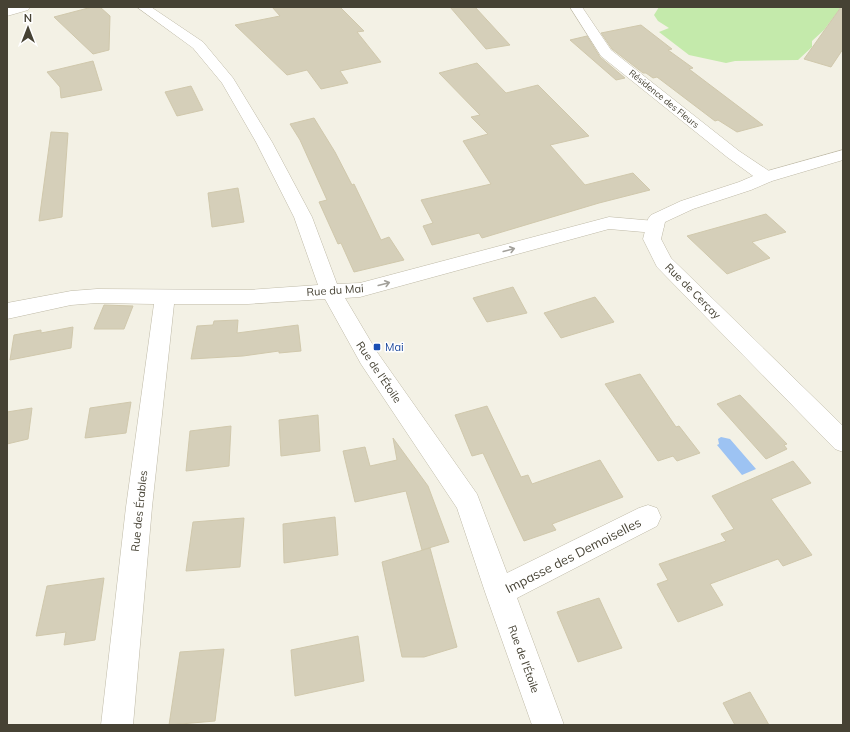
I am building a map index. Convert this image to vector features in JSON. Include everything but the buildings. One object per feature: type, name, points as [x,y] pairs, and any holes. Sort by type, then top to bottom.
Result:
[{"type":"street","points":[[7,12],[24,7]]},
{"type":"street","name":"Rue de l'Étoile","points":[[143,7],[198,45],[228,81],[264,142],[303,217],[325,280],[348,324],[369,358],[468,502],[499,592],[548,725]]},
{"type":"street","name":"Résidence des Fleurs","points":[[576,7],[606,53],[733,154],[766,177]]},
{"type":"street","points":[[655,227],[657,219],[687,205],[745,186],[766,177],[843,155]]},
{"type":"street","name":"Rue du Mai","points":[[7,312],[71,298],[97,296],[248,297],[311,292],[332,293],[360,290],[609,223],[655,227]]},
{"type":"street","name":"Rue de Cerçay","points":[[655,227],[652,239],[664,262],[843,442]]},
{"type":"street","name":"Rue des Érables","points":[[117,725],[139,507],[165,297]]},
{"type":"street","name":"Impasse des Demoiselles","points":[[499,592],[648,518]]},
{"type":"green space","points":[[659,7],[841,7],[824,30],[812,41],[812,47],[798,60],[735,61],[726,63],[689,55],[659,32],[669,28],[658,21],[654,15]]},
{"type":"water","points":[[721,437],[730,439],[756,469],[742,475],[717,445],[719,444],[718,439]]},
{"type":"place","name":"Mai","points":[[377,347]]}]
